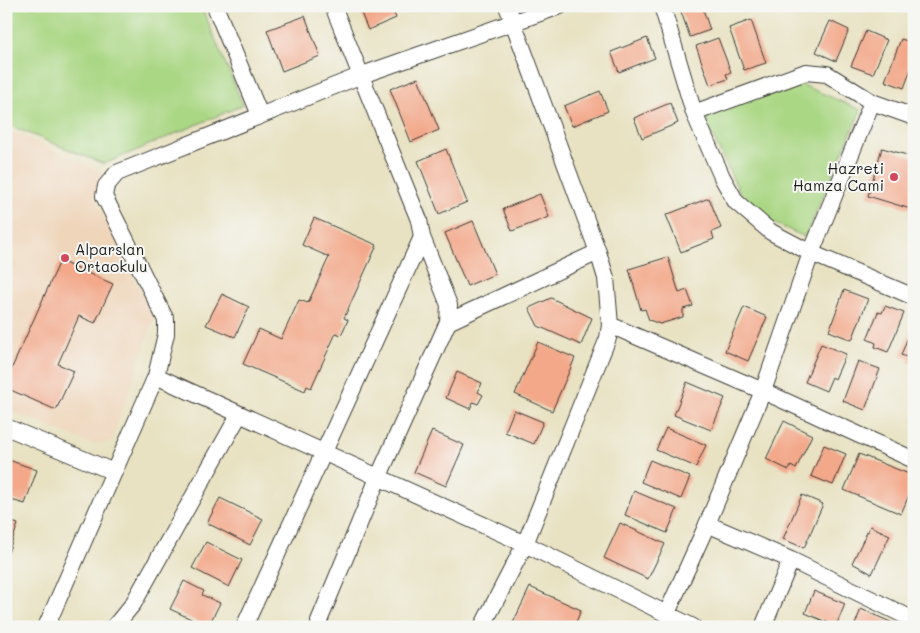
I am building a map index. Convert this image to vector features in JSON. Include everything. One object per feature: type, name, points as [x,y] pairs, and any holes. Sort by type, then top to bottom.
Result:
[{"type":"street","points":[[215,6],[260,116]]},
{"type":"street","points":[[317,625],[378,478],[448,322],[449,304],[422,237],[419,220],[362,74],[333,6]]},
{"type":"street","points":[[482,627],[525,544],[601,358],[610,325],[606,278],[598,252],[506,6]]},
{"type":"street","points":[[46,627],[156,376],[166,334],[166,320],[104,196],[106,186],[117,173],[362,74],[560,6]]},
{"type":"street","points":[[662,6],[694,112],[722,177],[736,202],[771,232],[811,253],[914,298]]},
{"type":"street","points":[[694,112],[806,72],[827,74],[872,102],[914,117]]},
{"type":"street","points":[[667,614],[763,391],[811,253],[872,102]]},
{"type":"street","points":[[244,627],[322,452],[422,237]]},
{"type":"street","points":[[448,322],[598,252]]},
{"type":"street","points":[[610,325],[763,391],[914,460]]},
{"type":"street","points":[[156,376],[525,544],[693,627]]},
{"type":"street","points":[[123,625],[239,415]]},
{"type":"street","points":[[6,428],[114,472]]},
{"type":"street","points":[[707,524],[791,560],[914,620]]},
{"type":"street","points":[[763,627],[791,560]]},
{"type":"shaded area","name":"Alparslan Ortaokulu","points":[[6,129],[103,172],[94,196],[154,319],[111,442],[91,444],[6,409]]},
{"type":"green space","points":[[6,6],[201,6],[243,105],[104,164],[6,124]]},
{"type":"green space","points":[[798,83],[861,110],[805,237],[769,221],[743,199],[707,125],[707,114]]},
{"type":"building","points":[[358,6],[391,6],[396,18],[368,30]]},
{"type":"building","points":[[679,6],[702,6],[710,30],[690,37]]},
{"type":"building","points":[[305,16],[320,56],[282,71],[267,30]]},
{"type":"building","points":[[751,20],[766,63],[744,70],[729,28]]},
{"type":"building","points":[[830,21],[849,30],[836,61],[816,52]]},
{"type":"building","points":[[866,31],[887,40],[873,74],[851,66]]},
{"type":"building","points":[[647,38],[655,58],[619,72],[611,52]]},
{"type":"building","points":[[718,38],[731,72],[726,74],[728,79],[710,85],[696,46]]},
{"type":"building","points":[[901,39],[914,43],[914,61],[904,88],[885,81]]},
{"type":"building","points":[[418,78],[439,130],[411,142],[390,89]]},
{"type":"building","points":[[600,91],[608,111],[572,126],[564,106]]},
{"type":"building","points":[[670,103],[678,123],[642,138],[634,118]]},
{"type":"building","name":"Hazreti Hamza Cami","points":[[882,148],[914,157],[914,210],[868,196]]},
{"type":"building","points":[[446,149],[467,202],[439,214],[418,161]]},
{"type":"building","points":[[540,194],[549,217],[512,231],[503,209]]},
{"type":"building","points":[[709,198],[721,228],[712,232],[714,239],[681,252],[666,215]]},
{"type":"building","points":[[314,218],[377,245],[344,318],[348,320],[341,335],[336,333],[311,388],[307,386],[305,391],[243,364],[259,329],[281,339],[299,300],[308,303],[329,257],[302,245]]},
{"type":"building","points":[[473,221],[495,274],[467,286],[445,233]]},
{"type":"building","points":[[668,257],[679,293],[687,290],[693,306],[683,309],[683,317],[660,324],[649,320],[645,309],[641,310],[629,269]]},
{"type":"building","points":[[60,261],[113,284],[95,323],[79,316],[58,364],[74,371],[56,410],[6,388],[6,381]]},
{"type":"building","points":[[844,290],[868,299],[852,340],[829,331]]},
{"type":"building","points":[[222,294],[249,307],[235,337],[206,325]]},
{"type":"building","points":[[551,298],[592,318],[581,345],[538,326],[529,308]]},
{"type":"building","points":[[885,306],[904,313],[888,352],[875,347],[876,343],[867,339],[878,312],[882,313]]},
{"type":"building","points":[[744,307],[767,317],[748,361],[725,351]]},
{"type":"building","points":[[912,327],[914,328],[914,364],[908,362],[910,358],[901,355]]},
{"type":"building","points":[[538,342],[575,358],[552,411],[515,394]]},
{"type":"building","points":[[821,344],[846,354],[835,379],[832,377],[826,391],[805,382]]},
{"type":"building","points":[[858,361],[880,369],[865,410],[843,401]]},
{"type":"building","points":[[457,372],[482,383],[478,392],[483,395],[478,404],[473,402],[470,409],[446,398]]},
{"type":"building","points":[[687,382],[725,398],[711,430],[674,415]]},
{"type":"building","points":[[514,410],[543,422],[534,444],[505,432]]},
{"type":"building","points":[[784,421],[812,435],[796,469],[791,466],[789,470],[766,459]]},
{"type":"building","points":[[666,428],[706,445],[696,467],[656,450]]},
{"type":"building","points":[[432,431],[464,445],[446,486],[414,472]]},
{"type":"building","points":[[824,445],[846,454],[833,485],[811,476]]},
{"type":"building","points":[[859,454],[914,476],[914,483],[901,514],[844,490]]},
{"type":"building","points":[[6,459],[37,470],[25,504],[11,500],[7,513]]},
{"type":"building","points":[[650,460],[690,477],[681,499],[641,482]]},
{"type":"building","points":[[634,491],[677,509],[667,533],[625,515]]},
{"type":"building","points":[[802,495],[823,504],[804,548],[783,539]]},
{"type":"building","points":[[220,498],[263,519],[250,545],[207,523]]},
{"type":"building","points":[[6,520],[18,524],[7,556],[6,556]]},
{"type":"building","points":[[620,523],[665,544],[648,579],[604,558]]},
{"type":"building","points":[[870,526],[890,535],[872,574],[852,563]]},
{"type":"building","points":[[206,542],[242,560],[229,587],[192,568]]},
{"type":"building","points":[[184,581],[204,591],[202,595],[220,603],[208,627],[170,609]]},
{"type":"building","points":[[530,587],[581,610],[574,627],[522,627],[513,623]]},
{"type":"building","points":[[814,591],[845,604],[836,626],[805,613]]},
{"type":"building","points":[[861,609],[902,627],[854,627]]},
{"type":"place","name":"Hazreti Hamza Cami","points":[[894,177]]},
{"type":"place","name":"Alparslan Ortaokulu","points":[[65,258]]}]
